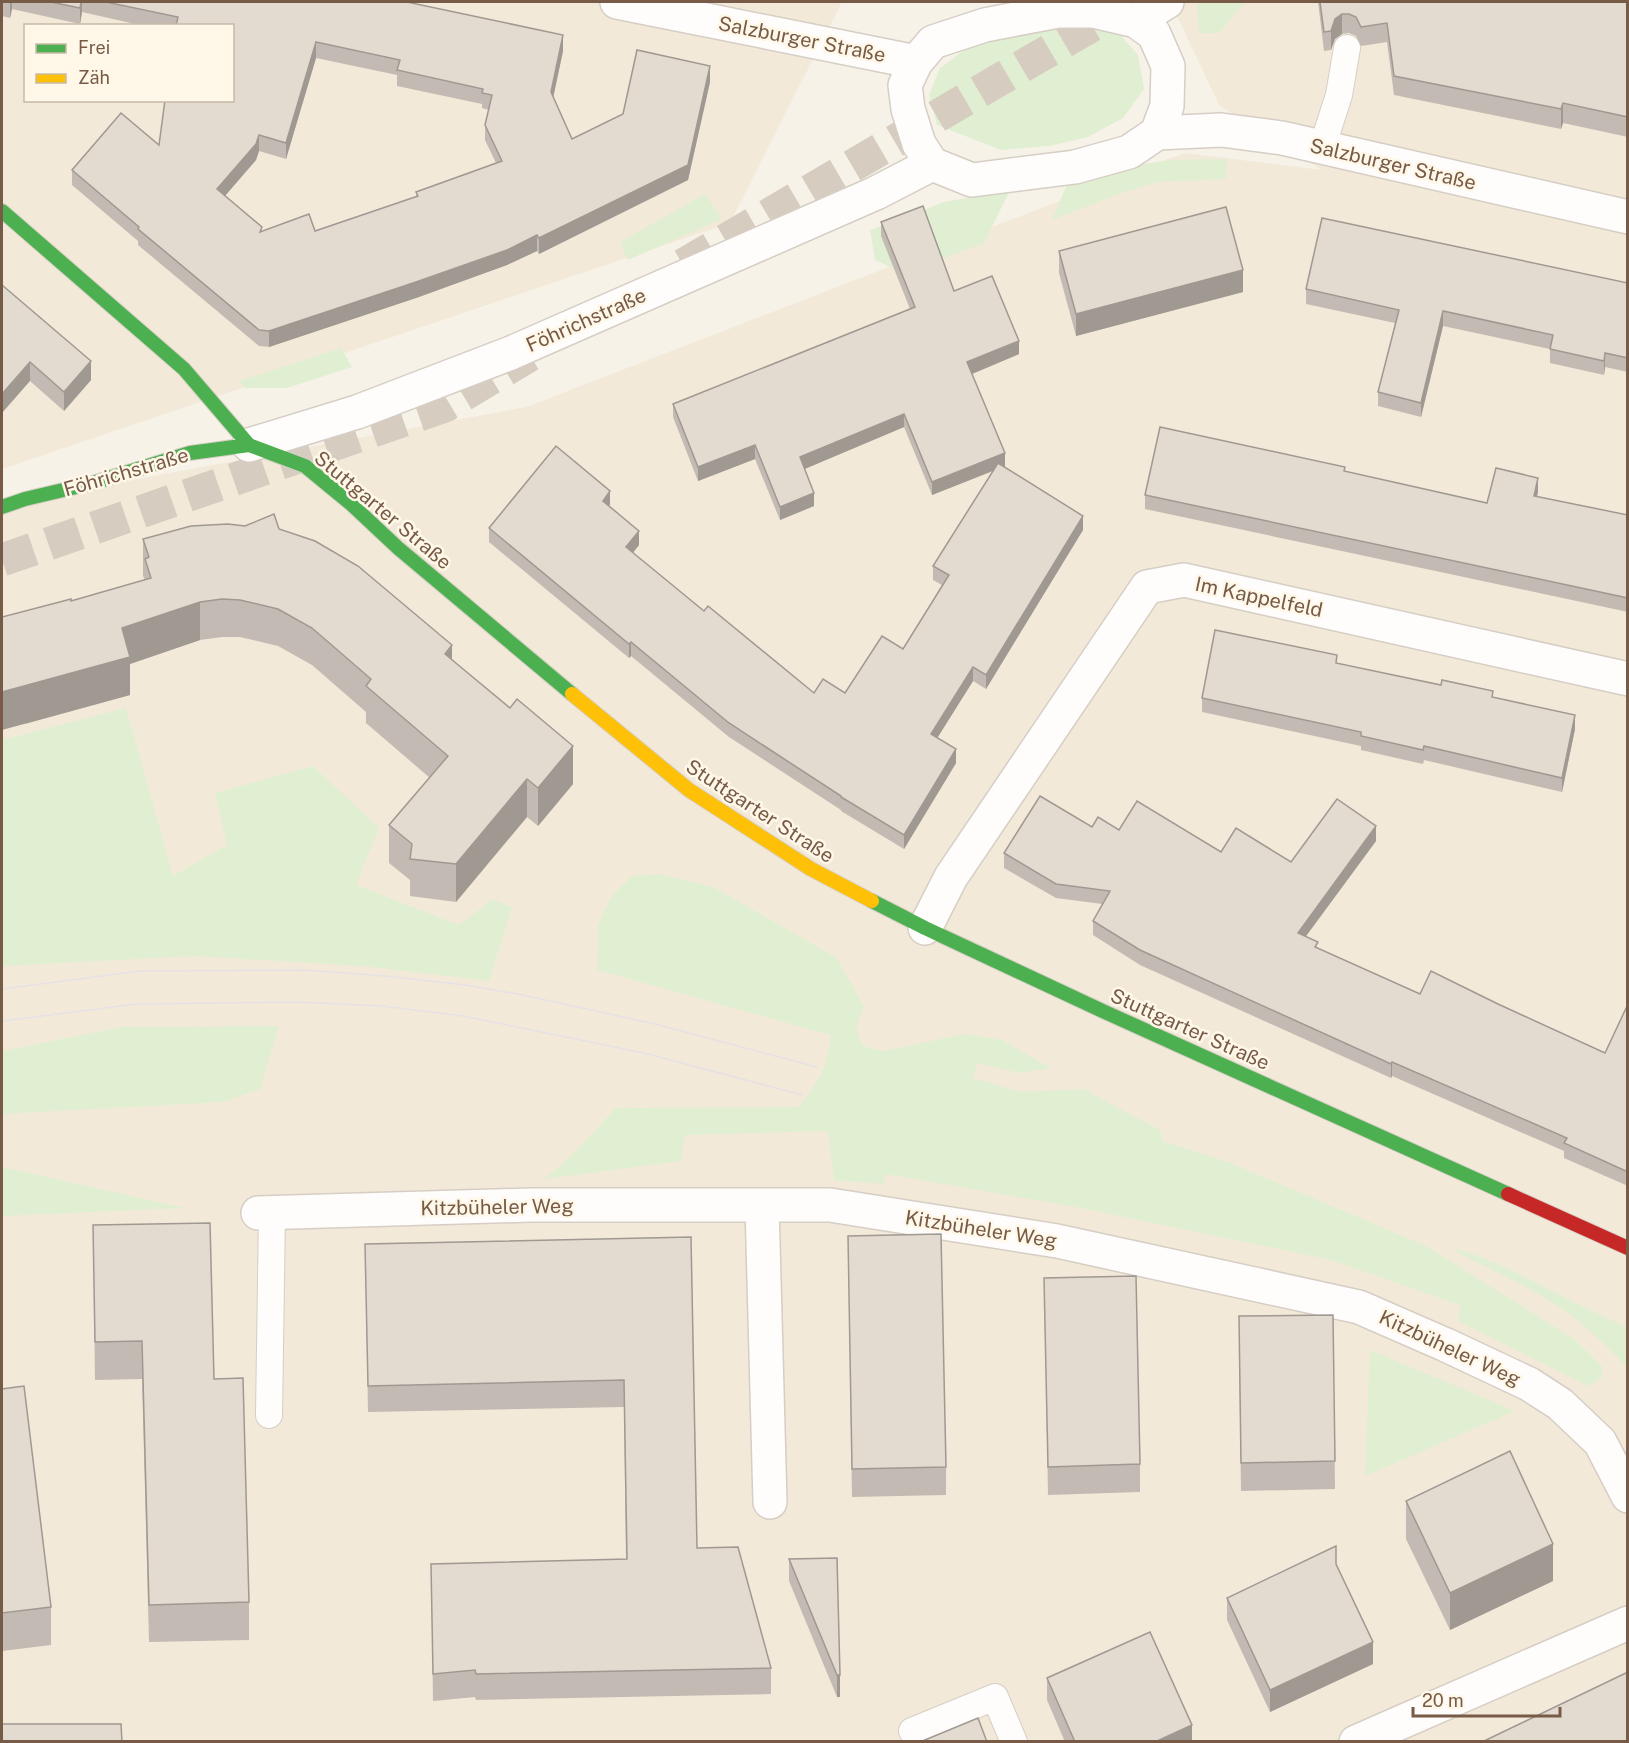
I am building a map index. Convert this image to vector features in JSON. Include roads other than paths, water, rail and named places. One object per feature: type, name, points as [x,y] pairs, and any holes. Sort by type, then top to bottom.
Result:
[{"type":"main road","name":"Stuttgarter Straße","points":[[2,211],[184,369],[249,445],[305,466],[640,752],[689,790],[811,869],[925,928],[1097,1008],[1628,1248]]},
{"type":"main road","name":"Föhrichstraße","points":[[2,507],[25,499],[93,483],[190,453],[249,445]]},
{"type":"street","name":"Salzburger Straße","points":[[617,2],[916,62]]},
{"type":"street","points":[[1136,21],[1167,2]]},
{"type":"street","points":[[1058,11],[1094,11],[1136,21],[1154,34],[1168,66],[1167,106],[1156,133],[1128,152],[1075,167],[972,180],[932,164],[919,144],[908,109],[905,85],[916,62],[933,42],[985,25],[1058,11]]},
{"type":"street","name":"Salzburger Straße","points":[[1156,133],[1221,130],[1282,138],[1628,217]]},
{"type":"street","name":"Föhrichstraße","points":[[249,445],[357,412],[511,352],[876,193],[932,164]]},
{"type":"street","name":"Im Kappelfeld","points":[[925,928],[951,877],[1147,587],[1184,580],[1628,679]]},
{"type":"street","name":"Kitzbüheler Weg","points":[[265,1213],[531,1205],[830,1205],[1067,1243],[1359,1307],[1446,1345],[1529,1384],[1560,1404],[1600,1442],[1628,1496]]},
{"type":"street","points":[[762,1206],[771,1502]]},
{"type":"street","points":[[1356,1742],[1628,1623]]},
{"type":"lane","points":[[1322,148],[1339,95],[1347,48]]},
{"type":"lane","points":[[265,1213],[268,1415]]},
{"type":"lane","points":[[912,1731],[995,1697],[1014,1742]]},
{"type":"tunnel","points":[[683,265],[1132,2]]},
{"type":"tunnel","points":[[2,560],[445,406],[530,355]]},
{"type":"tram line","points":[[2,989],[140,971],[304,970],[385,976],[465,985],[518,994],[655,1024],[817,1067]]},
{"type":"tram line","points":[[2,1021],[137,1004],[298,1002],[382,1006],[463,1016],[644,1053],[802,1095]]}]
